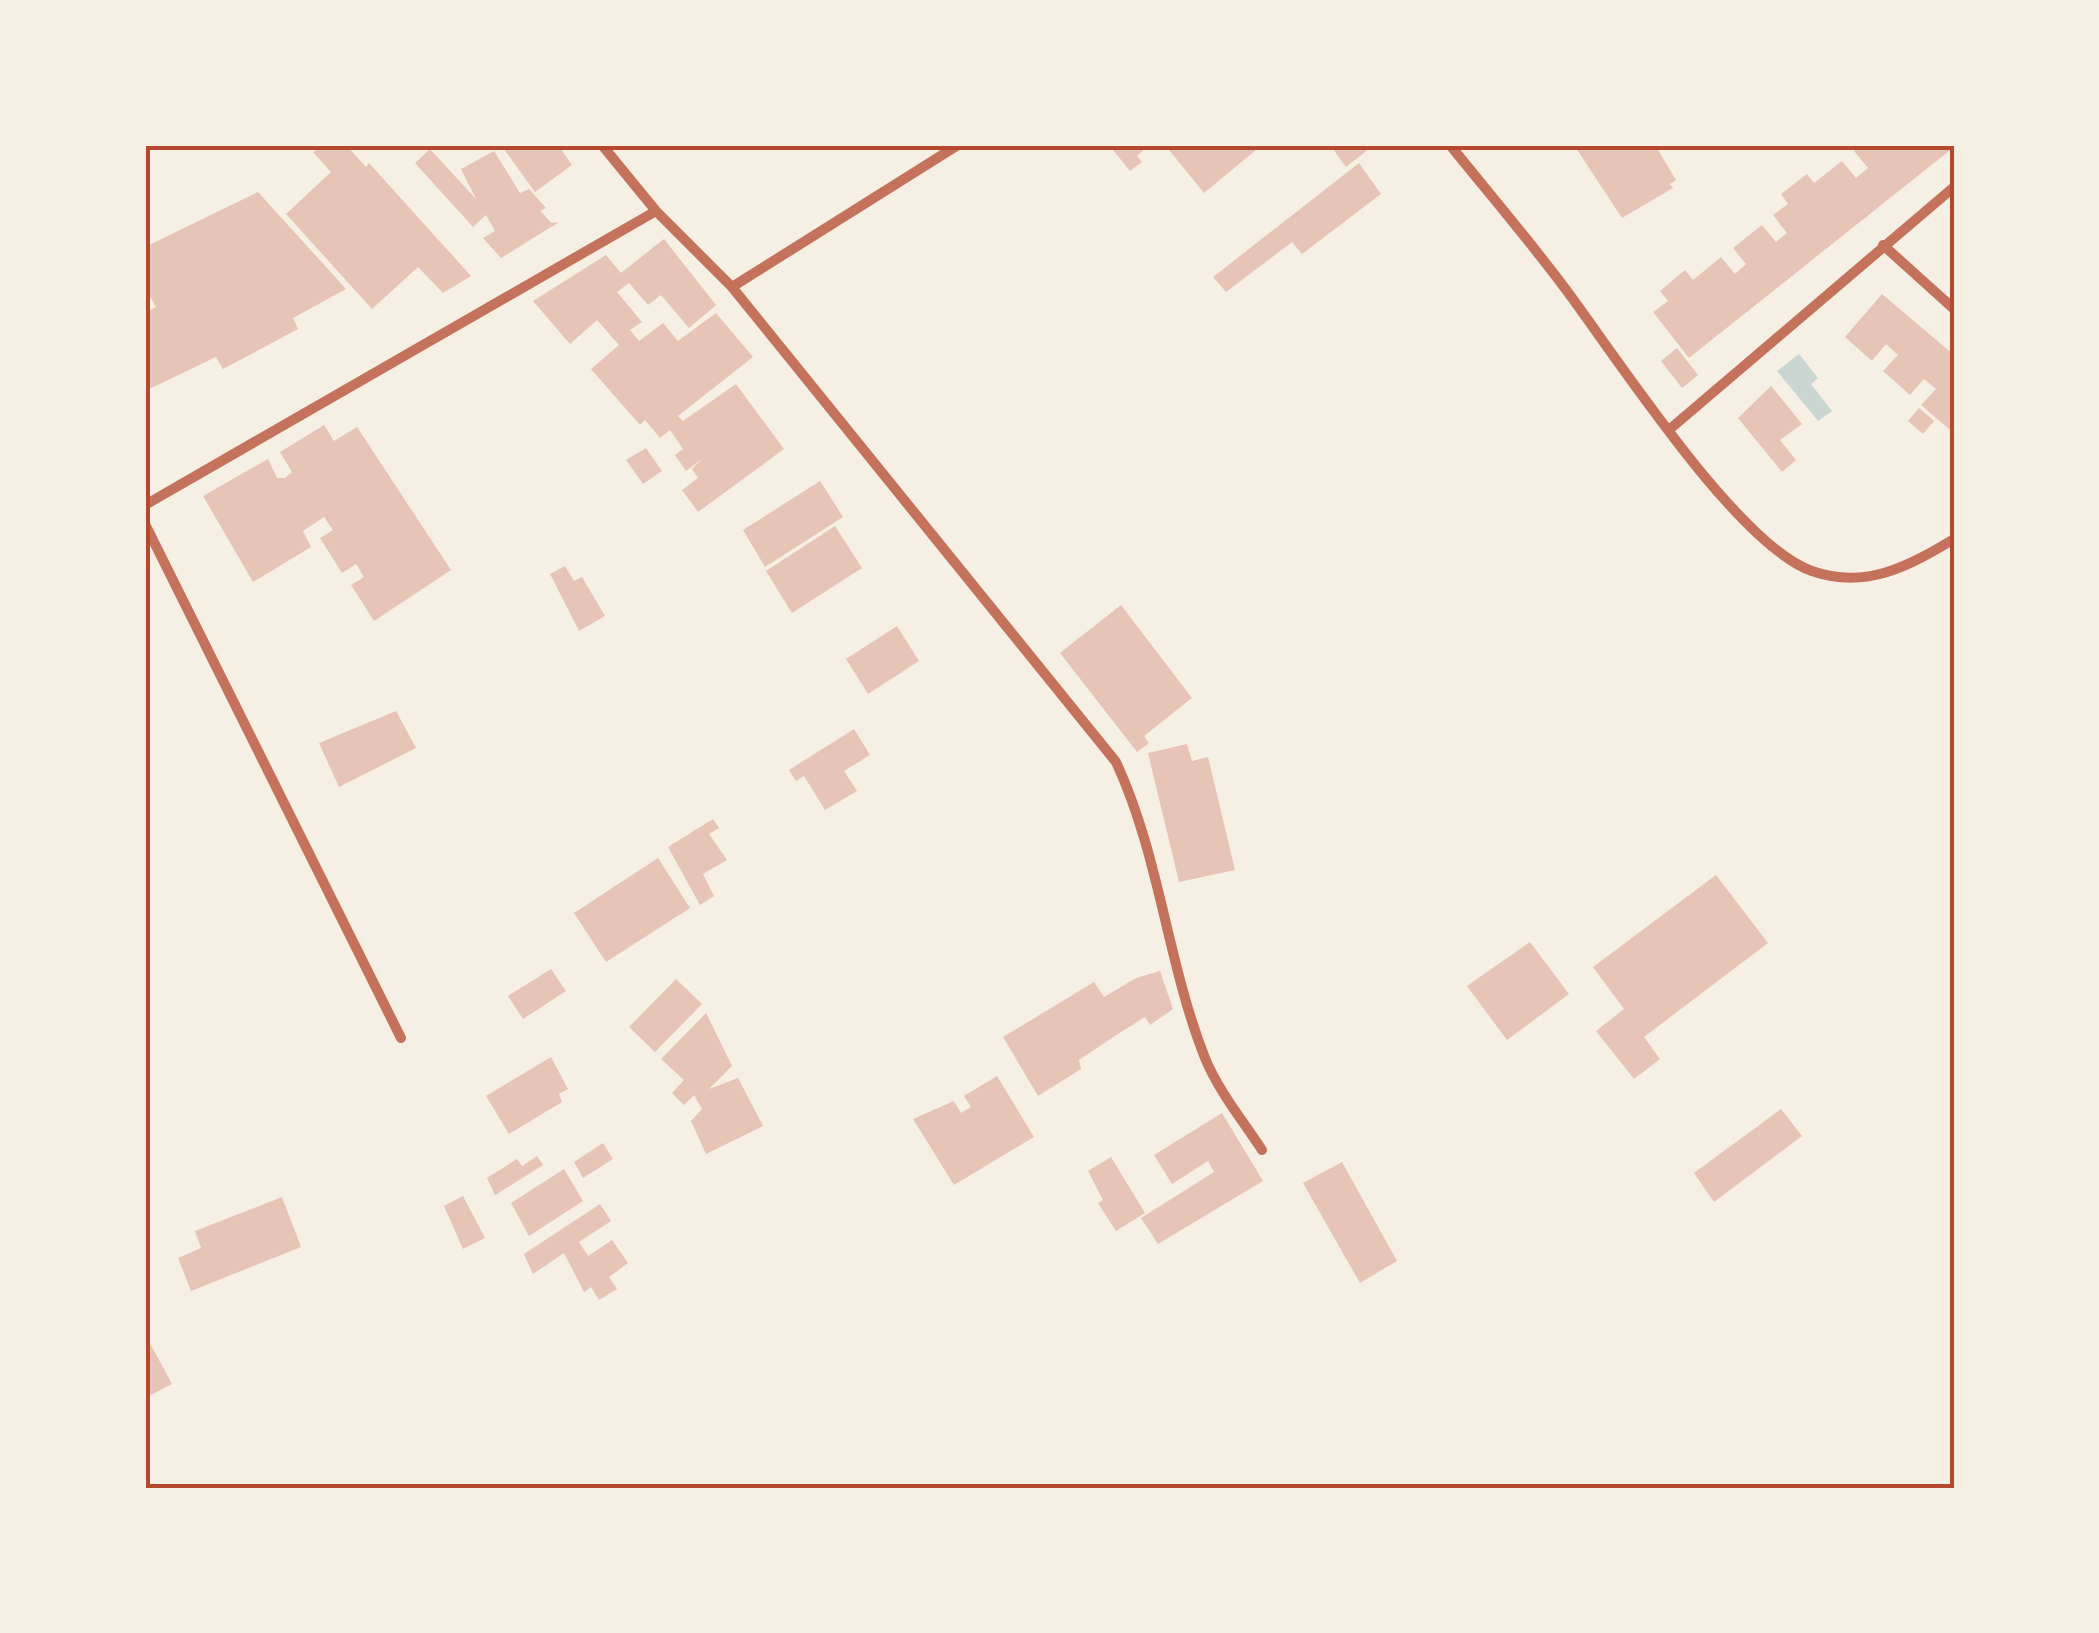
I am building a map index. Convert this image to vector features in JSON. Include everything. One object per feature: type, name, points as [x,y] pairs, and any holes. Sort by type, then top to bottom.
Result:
[{"type":"street","points":[[602,145],[656,211],[732,287],[1116,762],[1141,822],[1186,1002],[1206,1062],[1262,1150]]},
{"type":"street","points":[[732,287],[958,145]]},
{"type":"street","points":[[1450,145],[1561,283],[1725,500],[1758,534],[1811,571],[1856,578],[1883,577],[1954,538]]},
{"type":"street","points":[[1670,429],[1954,187]]},
{"type":"street","points":[[145,505],[656,211]]},
{"type":"street","points":[[1883,245],[1954,310]]},
{"type":"street","points":[[145,524],[401,1038]]},
{"type":"shaded area","points":[[1799,354],[1818,378],[1811,384],[1832,411],[1818,421],[1777,371]]},
{"type":"building","points":[[327,145],[346,145],[366,167],[369,163],[471,276],[443,293],[418,267],[372,309],[286,214],[331,172],[313,152]]},
{"type":"building","points":[[501,145],[558,145],[572,165],[535,192]]},
{"type":"building","points":[[1109,145],[1149,145],[1137,156],[1142,162],[1130,171]]},
{"type":"building","points":[[1165,145],[1262,145],[1204,193]]},
{"type":"building","points":[[1330,145],[1374,145],[1346,167]]},
{"type":"building","points":[[1574,145],[1655,145],[1676,180],[1670,184],[1673,188],[1622,218]]},
{"type":"building","points":[[1862,145],[1954,147],[1689,358],[1653,312],[1668,301],[1660,291],[1685,270],[1693,280],[1721,257],[1735,274],[1746,264],[1733,248],[1762,225],[1776,242],[1787,233],[1773,215],[1788,204],[1781,194],[1807,174],[1814,183],[1842,161],[1856,178],[1868,168],[1854,151]]},
{"type":"building","points":[[430,149],[476,199],[461,169],[494,151],[520,193],[529,189],[546,208],[540,211],[552,223],[559,222],[501,258],[483,238],[495,231],[486,215],[473,227],[415,163]]},
{"type":"building","points":[[1359,163],[1381,194],[1302,254],[1292,242],[1226,292],[1213,277]]},
{"type":"building","points":[[258,192],[346,289],[293,318],[298,329],[223,369],[216,357],[145,391],[145,313],[156,307],[145,288],[145,247]]},
{"type":"building","points":[[664,239],[716,305],[689,328],[661,295],[648,305],[629,283],[617,292],[642,322],[630,330],[639,341],[663,323],[678,341],[716,313],[753,357],[678,416],[683,421],[736,384],[784,449],[698,512],[682,490],[698,478],[692,469],[702,459],[686,471],[675,455],[683,449],[670,430],[660,438],[645,420],[640,425],[591,369],[619,345],[597,320],[570,344],[533,301],[606,255],[621,273]]},
{"type":"building","points":[[1882,294],[1954,355],[1954,423],[1949,429],[1921,405],[1936,389],[1924,379],[1910,395],[1883,371],[1898,355],[1886,344],[1872,361],[1845,337]]},
{"type":"building","points":[[1677,348],[1698,375],[1682,388],[1661,361]]},
{"type":"building","points":[[1771,386],[1802,424],[1780,440],[1796,460],[1782,472],[1738,418]]},
{"type":"building","points":[[1919,408],[1934,421],[1923,434],[1908,421]]},
{"type":"building","points":[[324,425],[334,441],[357,427],[451,570],[374,621],[351,585],[364,577],[356,564],[342,573],[320,538],[333,530],[324,517],[303,531],[311,547],[253,582],[203,496],[268,459],[277,478],[285,478],[292,472],[280,452]]},
{"type":"building","points":[[646,448],[662,471],[643,484],[626,460]]},
{"type":"building","points":[[820,481],[843,517],[765,567],[743,530]]},
{"type":"building","points":[[835,526],[862,568],[792,613],[766,571]]},
{"type":"building","points":[[565,566],[574,581],[582,577],[605,616],[579,631],[550,574]]},
{"type":"building","points":[[1121,605],[1192,698],[1144,736],[1149,743],[1137,752],[1060,653]]},
{"type":"building","points":[[897,626],[919,661],[868,694],[846,659]]},
{"type":"building","points":[[396,711],[416,748],[339,787],[319,743]]},
{"type":"building","points":[[854,729],[870,755],[844,771],[857,791],[825,810],[804,776],[796,781],[789,770]]},
{"type":"building","points":[[1187,744],[1192,761],[1208,757],[1235,870],[1179,882],[1148,753]]},
{"type":"building","points":[[713,819],[719,828],[709,834],[727,860],[703,874],[714,896],[700,905],[668,847]]},
{"type":"building","points":[[658,858],[690,908],[606,962],[574,913]]},
{"type":"building","points":[[1716,875],[1768,943],[1644,1037],[1660,1059],[1634,1079],[1596,1031],[1624,1009],[1593,967]]},
{"type":"building","points":[[1530,942],[1569,994],[1507,1040],[1467,986]]},
{"type":"building","points":[[551,969],[566,991],[523,1019],[508,996]]},
{"type":"building","points":[[1160,971],[1173,1009],[1150,1025],[1145,1017],[1118,1034],[1079,1060],[1081,1069],[1038,1096],[1003,1037],[1094,982],[1104,997],[1136,978]]},
{"type":"building","points":[[676,979],[702,1004],[655,1052],[629,1027]]},
{"type":"building","points":[[706,1013],[732,1066],[709,1089],[738,1078],[763,1126],[706,1154],[691,1121],[702,1109],[694,1095],[684,1105],[672,1093],[684,1080],[661,1059]]},
{"type":"building","points":[[551,1057],[568,1089],[559,1094],[562,1102],[509,1134],[486,1096]]},
{"type":"building","points":[[997,1076],[1034,1137],[954,1185],[913,1119],[954,1101],[961,1113],[971,1107],[964,1096]]},
{"type":"building","points":[[1781,1109],[1802,1136],[1714,1202],[1694,1173]]},
{"type":"building","points":[[1222,1113],[1263,1181],[1158,1244],[1141,1218],[1214,1172],[1208,1161],[1172,1184],[1154,1155]]},
{"type":"building","points":[[603,1143],[613,1159],[583,1178],[574,1162]]},
{"type":"building","points":[[537,1156],[543,1165],[495,1195],[487,1178],[517,1159],[522,1166]]},
{"type":"building","points":[[1111,1157],[1145,1213],[1116,1231],[1098,1203],[1103,1200],[1088,1171]]},
{"type":"building","points":[[1342,1162],[1397,1261],[1360,1283],[1303,1183]]},
{"type":"building","points":[[564,1169],[583,1201],[529,1236],[511,1203]]},
{"type":"building","points":[[463,1196],[485,1238],[463,1249],[444,1206]]},
{"type":"building","points":[[282,1197],[301,1247],[191,1291],[178,1258],[201,1248],[195,1231]]},
{"type":"building","points":[[600,1204],[611,1221],[579,1242],[588,1256],[612,1240],[628,1263],[609,1277],[617,1289],[599,1300],[591,1287],[584,1292],[564,1253],[533,1274],[524,1254]]},
{"type":"building","points":[[145,1334],[172,1384],[145,1398]]}]
